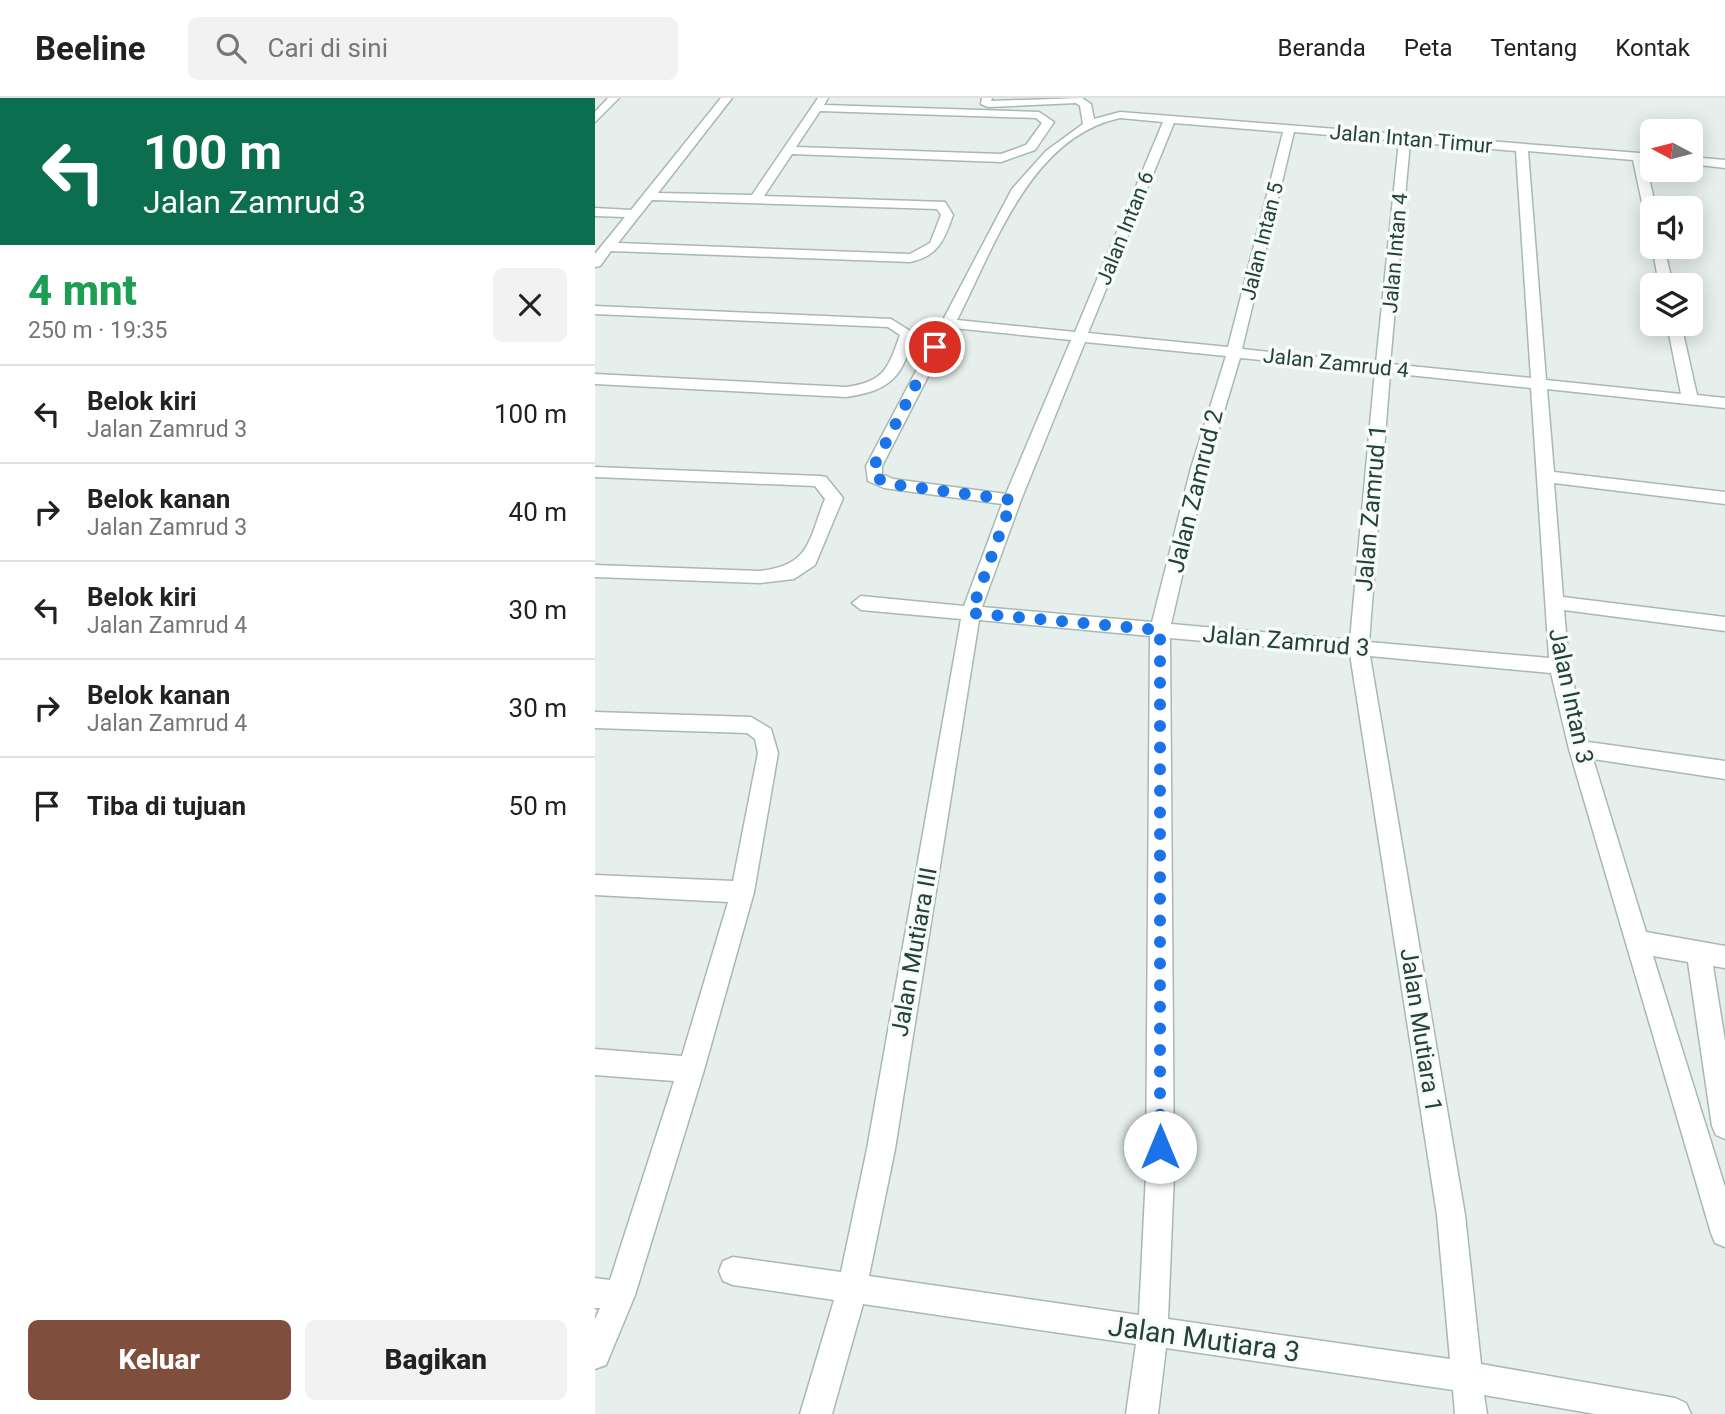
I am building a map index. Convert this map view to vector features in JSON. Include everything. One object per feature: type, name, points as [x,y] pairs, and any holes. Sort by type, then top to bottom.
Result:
[{"type":"street","points":[[595,119],[614,98]]},
{"type":"street","points":[[595,263],[727,98]]},
{"type":"street","points":[[987,98],[985,102],[988,104],[1078,100],[1085,104],[1089,124]]},
{"type":"street","points":[[756,198],[788,150],[820,103],[1039,115],[1048,122],[1041,140],[1023,154],[1001,158],[788,150]]},
{"type":"street","points":[[1012,500],[890,484],[874,477],[874,466],[1018,189],[1030,174],[1089,124],[1104,117],[1120,115],[1170,119]]},
{"type":"street","name":"Jalan Intan Timur","points":[[1170,119],[1640,158]]},
{"type":"street","name":"Jalan Intan 6","points":[[1080,337],[1170,119]]},
{"type":"street","name":"Jalan Intan 5","points":[[1234,353],[1289,129]]},
{"type":"street","name":"Jalan Intan 4","points":[[1384,368],[1405,138]]},
{"type":"street","name":"Jalan Intan 3","points":[[1522,148],[1559,666],[1579,749],[1724,1223]]},
{"type":"street","points":[[1703,162],[1725,164]]},
{"type":"street","points":[[608,247],[910,258],[927,256],[934,248],[947,215],[941,205],[649,196]]},
{"type":"street","points":[[595,212],[634,214]]},
{"type":"street","points":[[595,310],[891,323],[908,334],[896,371],[874,389],[846,392],[595,379]]},
{"type":"street","name":"Jalan Zamrud 4","points":[[947,323],[1725,403]]},
{"type":"street","points":[[1677,336],[1690,400]]},
{"type":"street","points":[[971,613],[1012,500],[1080,337]]},
{"type":"street","name":"Jalan Zamrud 2","points":[[1142,1414],[1153,1331],[1160,1174],[1160,630],[1199,468],[1234,353]]},
{"type":"street","name":"Jalan Zamrud 1","points":[[1359,648],[1384,368]]},
{"type":"street","points":[[595,472],[820,481],[834,498],[809,561],[788,575],[760,577],[595,571]]},
{"type":"street","points":[[1545,477],[1725,498]]},
{"type":"street","points":[[1553,602],[1725,624]]},
{"type":"street","name":"Jalan Zamrud 3","points":[[861,603],[1559,666]]},
{"type":"street","name":"Jalan Mutiara III","points":[[816,1414],[852,1290],[883,1136],[971,613]]},
{"type":"street","name":"Jalan Mutiara 1","points":[[1359,648],[1451,1215],[1471,1414]]},
{"type":"street","points":[[595,720],[751,725],[764,735],[768,753],[742,892],[691,1070],[607,1294],[595,1354]]},
{"type":"street","points":[[1579,749],[1725,770]]},
{"type":"street","points":[[595,885],[742,892]]},
{"type":"street","points":[[1638,942],[1725,957]]},
{"type":"street","points":[[1699,952],[1725,1126]]},
{"type":"street","points":[[595,1062],[691,1070]]},
{"type":"street","name":"Jalan Mutiara 3","points":[[733,1271],[1530,1386],[1675,1414]]},
{"type":"route","points":[[935,347],[874,466],[874,477],[890,484],[1012,500],[971,613],[1160,630],[1160,1147]]}]
